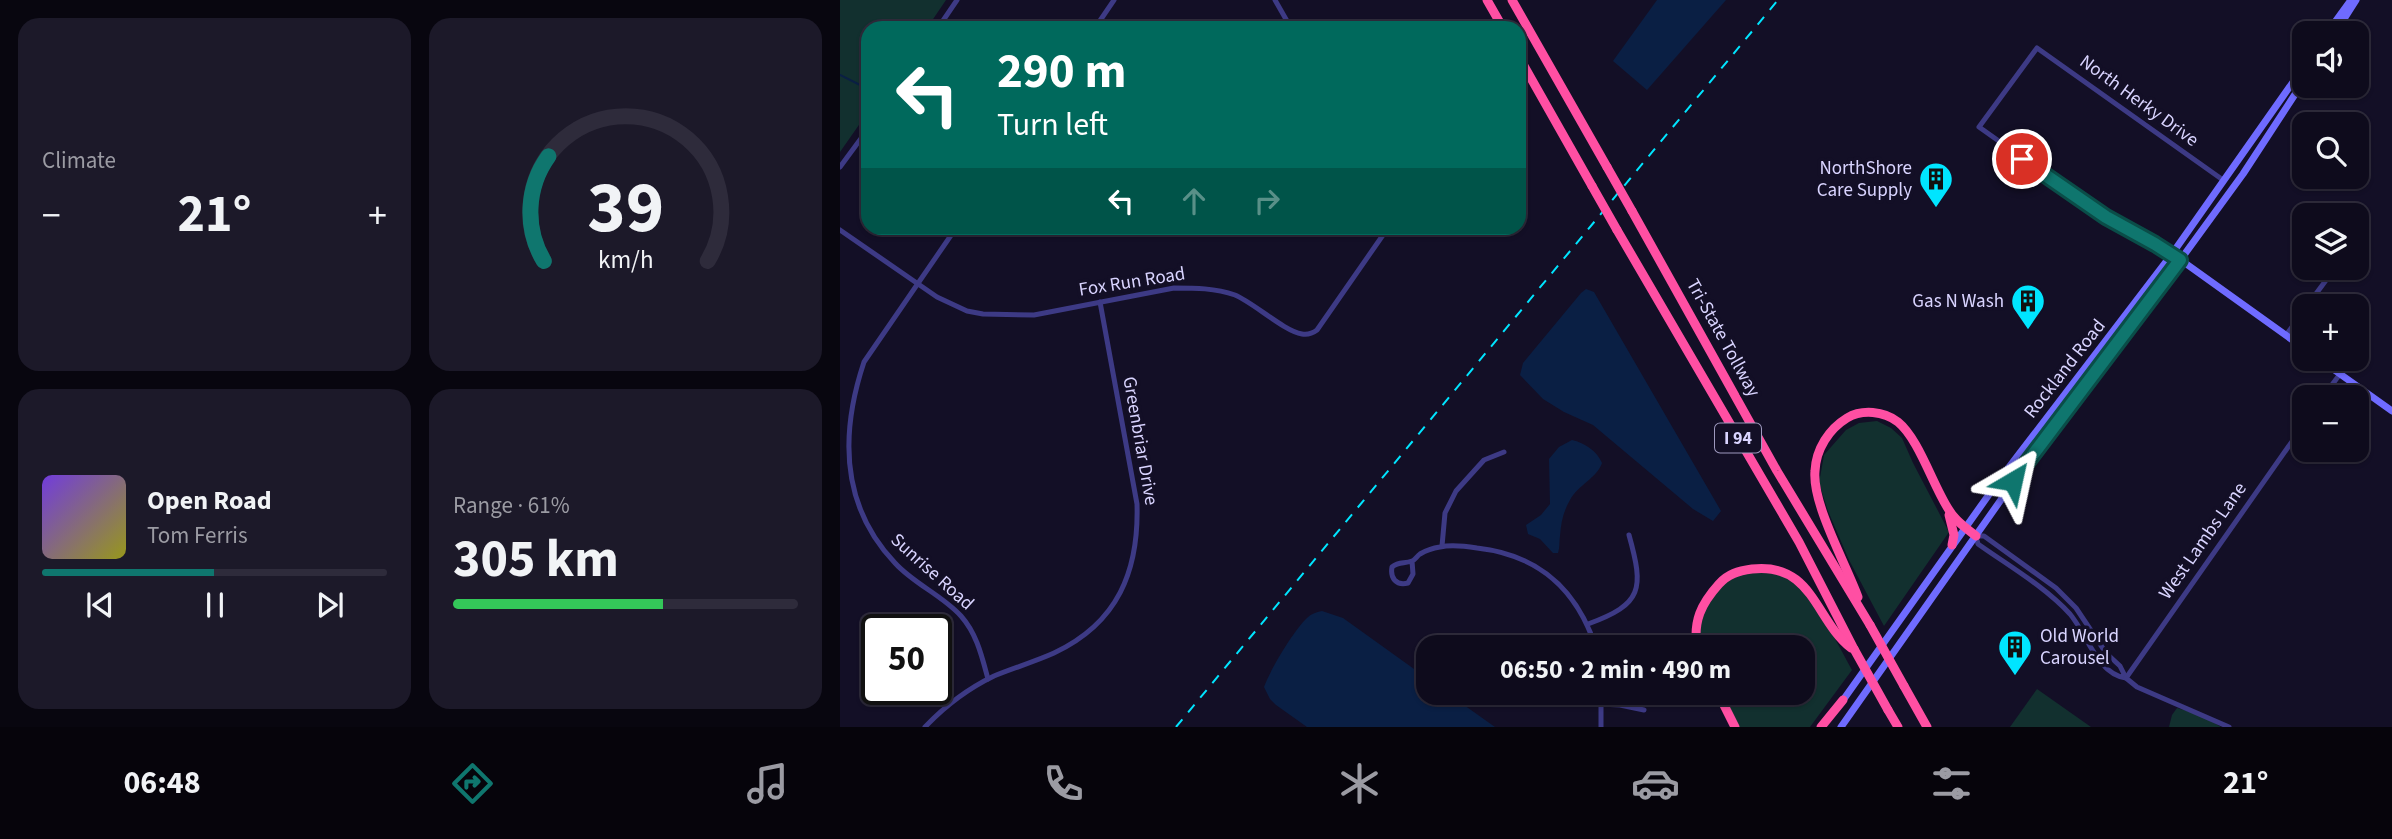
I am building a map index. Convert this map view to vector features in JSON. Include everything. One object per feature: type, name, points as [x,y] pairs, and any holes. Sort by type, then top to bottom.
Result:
[{"type":"highway","points":[[1487,0],[1499,21]]},
{"type":"highway","name":"Tri-State Tollway","points":[[1512,0],[1524,21]]},
{"type":"highway","name":"Tri-State Tollway","points":[[1526,25],[1777,471],[1865,615],[1927,727]]},
{"type":"highway","name":"Tri-State Tollway","points":[[1526,69],[1783,514],[1898,727]]},
{"type":"highway","points":[[1865,615],[1816,488],[1815,471],[1819,450],[1829,434],[1844,419],[1853,414],[1876,412],[1894,419],[1910,436],[1948,510],[1954,535],[1952,545]]},
{"type":"highway","points":[[1948,510],[1976,536]]},
{"type":"highway","points":[[1696,635],[1700,612],[1708,596],[1723,579],[1733,572],[1767,569],[1785,573],[1801,583],[1843,641],[1854,649]]},
{"type":"highway","points":[[1823,727],[1843,700]]},
{"type":"highway","points":[[1724,705],[1735,727]]},
{"type":"main road","points":[[2336,21],[2351,0]]},
{"type":"main road","points":[[2343,21],[2356,0]]},
{"type":"main road","name":"Rockland Road","points":[[1843,700],[1965,527],[2172,254],[2292,83]]},
{"type":"main road","name":"Rockland Road","points":[[1841,727],[2028,460],[2243,174],[2293,98]]},
{"type":"main road","points":[[2172,254],[2292,339]]},
{"type":"main road","points":[[2336,371],[2392,411]]},
{"type":"street","points":[[943,21],[957,0]]},
{"type":"street","points":[[1100,21],[1114,0]]},
{"type":"street","points":[[1275,0],[1287,21]]},
{"type":"street","name":"North Herky Drive","points":[[2172,254],[2106,217],[1979,127],[2037,48],[2222,180]]},
{"type":"street","points":[[840,167],[861,138]]},
{"type":"street","name":"Fox Run Road","points":[[840,229],[957,308],[983,314],[1034,315],[1174,288],[1216,290],[1236,296],[1301,334],[1312,333],[1382,235]]},
{"type":"street","name":"Sunrise Road","points":[[951,235],[864,362],[854,383],[847,410],[843,437],[844,457],[854,501],[870,532],[895,564],[961,617],[979,649],[988,679]]},
{"type":"street","name":"Greenbriar Drive","points":[[925,727],[952,701],[988,679],[1054,653],[1084,635],[1118,596],[1134,559],[1138,530],[1137,504],[1100,302]]},
{"type":"street","points":[[2286,335],[2292,327]]},
{"type":"street","points":[[2332,385],[2340,374]]},
{"type":"street","name":"West Lambs Lane","points":[[2126,678],[2292,442]]},
{"type":"street","points":[[1442,546],[1445,513],[1456,491],[1484,460],[1504,452]]},
{"type":"street","points":[[1588,624],[1629,604],[1635,594],[1637,563],[1629,535]]},
{"type":"street","points":[[2126,678],[2116,676],[2096,655],[2077,624],[2052,597],[1978,544],[1976,536],[1984,536],[2058,590],[2083,619],[2106,653],[2120,666],[2126,678],[2137,687],[2229,727]]},
{"type":"street","points":[[1412,561],[1413,574],[1408,583],[1403,584],[1393,579],[1392,567],[1398,562],[1412,561],[1422,553],[1442,546],[1493,550],[1521,558],[1563,587],[1576,602],[1592,635]]},
{"type":"street","points":[[2019,573],[2025,565]]},
{"type":"street","points":[[2052,597],[2058,590]]},
{"type":"street","points":[[2077,624],[2083,619]]},
{"type":"street","points":[[1601,705],[1601,727]]},
{"type":"street","points":[[1613,705],[1644,710]]},
{"type":"green space","points":[[840,0],[946,0],[932,21],[861,21],[861,122],[840,152]]},
{"type":"green space","points":[[1877,421],[1902,438],[1949,532],[1884,626],[1849,560],[1819,483],[1824,455],[1846,430],[1859,423]]},
{"type":"green space","points":[[1767,571],[1793,582],[1826,623],[1852,670],[1810,727],[1736,727],[1726,705],[1815,705],[1815,635],[1698,635],[1706,605],[1735,572]]},
{"type":"green space","points":[[2037,689],[2091,727],[2010,727]]},
{"type":"green space","points":[[2177,708],[2201,715],[2221,727],[2169,727]]},
{"type":"water","points":[[1657,0],[1726,0],[1647,90],[1613,61]]},
{"type":"water","points":[[1586,289],[1594,292],[1721,511],[1713,521],[1693,509],[1593,425],[1543,399],[1520,375],[1523,363]]},
{"type":"water","points":[[1572,440],[1590,448],[1602,463],[1570,500],[1563,518],[1558,553],[1553,553],[1540,539],[1528,534],[1526,525],[1541,515],[1550,504],[1549,459],[1559,447]]},
{"type":"water","points":[[1322,611],[1343,618],[1416,670],[1416,705],[1464,705],[1495,727],[1307,727],[1276,705],[1264,687],[1296,631],[1314,613]]},
{"type":"waterway","points":[[840,75],[861,86]]},
{"type":"railway","points":[[1176,727],[1778,0]]},
{"type":"place","name":"NorthShore Care Supply","points":[[1936,209]]},
{"type":"place","name":"Gas N Wash","points":[[2028,331]]},
{"type":"place","name":"Old World Carousel","points":[[2015,677]]},
{"type":"route","points":[[2013,481],[2180,260],[2106,217],[2022,159]]}]
